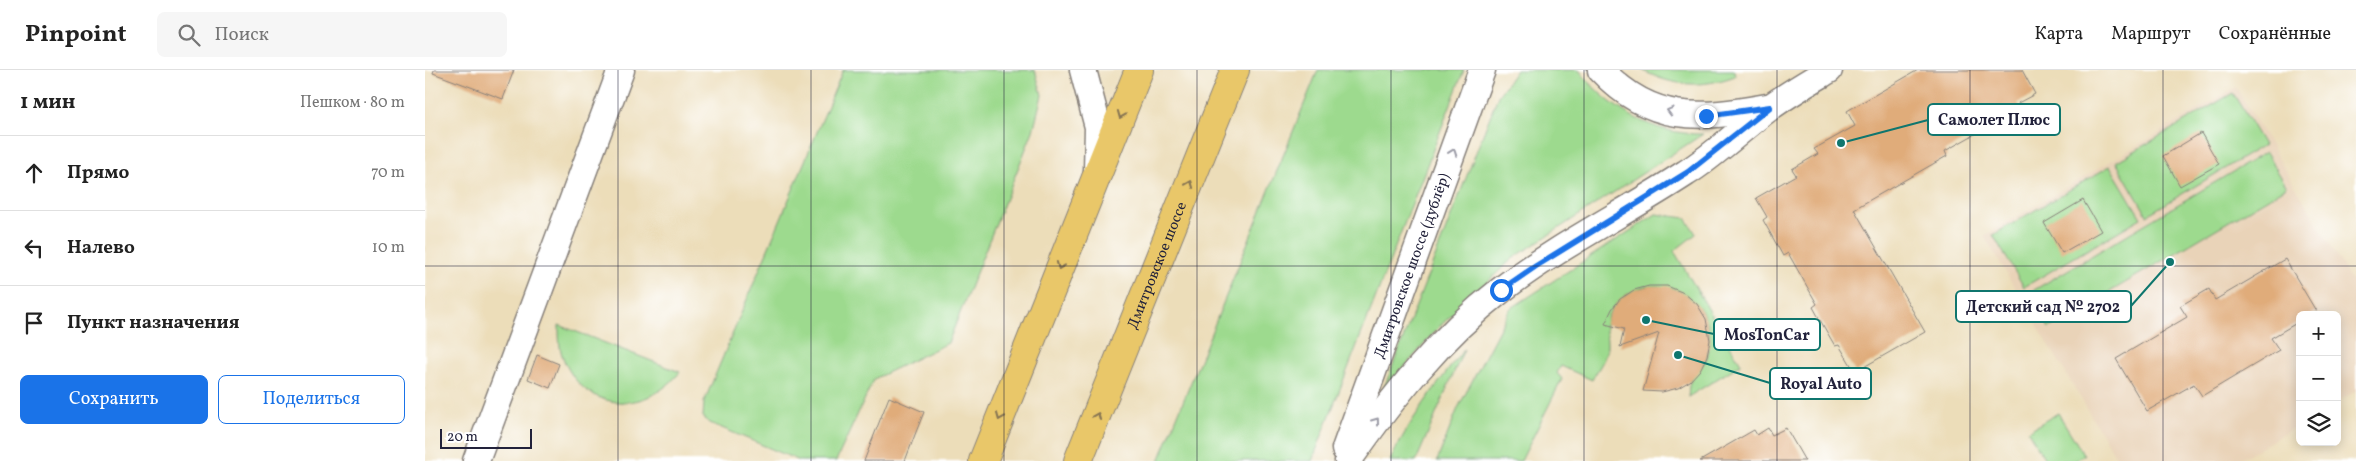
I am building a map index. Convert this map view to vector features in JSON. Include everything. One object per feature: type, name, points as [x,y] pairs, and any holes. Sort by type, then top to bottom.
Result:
[{"type":"highway","points":[[983,461],[1139,70]]},
{"type":"highway","name":"Дмитровское шоссе","points":[[1078,461],[1235,70]]},
{"type":"street","points":[[476,461],[621,70]]},
{"type":"street","points":[[1083,70],[1098,127],[1097,174]]},
{"type":"street","name":"Дмитровское шоссе (дублёр)","points":[[1341,461],[1482,70]]},
{"type":"street","points":[[1601,70],[1623,92],[1645,104],[1677,114],[1706,116],[1770,107]]},
{"type":"street","points":[[1348,461],[1394,397],[1419,368],[1458,326],[1494,296],[1536,266],[1688,172],[1770,107],[1829,70]]},
{"type":"shaded area","points":[[2236,87],[2356,288],[2356,391],[2341,400],[2341,311],[2296,311],[2296,426],[2238,461],[2118,461],[1984,236]]},
{"type":"green space","points":[[843,70],[1035,70],[1042,95],[1033,131],[948,343],[874,379],[836,461],[800,461],[710,423],[703,417],[704,402]]},
{"type":"green space","points":[[1318,70],[1464,70],[1312,461],[1159,461]]},
{"type":"green space","points":[[1516,70],[1579,70],[1604,97],[1633,117],[1667,130],[1703,134],[1512,259],[1440,326],[1382,393],[1498,96]]},
{"type":"green space","points":[[1642,70],[1734,70],[1735,76],[1711,83],[1688,84],[1665,80]]},
{"type":"green space","points":[[2233,93],[2264,145],[2147,215],[2116,162]]},
{"type":"green space","points":[[2266,152],[2287,187],[2049,328],[2029,293]]},
{"type":"green space","points":[[2110,166],[2141,218],[2024,287],[1993,235]]},
{"type":"green space","points":[[1656,214],[1686,218],[1696,234],[1674,251],[1741,364],[1688,397],[1691,379],[1707,357],[1710,344],[1706,320],[1692,300],[1682,293],[1671,288],[1658,286],[1638,289],[1621,299],[1608,315],[1606,353],[1592,380],[1561,366],[1557,373],[1562,379],[1521,461],[1437,461],[1458,408],[1510,309]]},
{"type":"green space","points":[[559,325],[680,372],[665,387],[649,396],[632,401],[615,402],[599,397],[584,388],[571,374],[561,352]]},
{"type":"green space","points":[[1464,349],[1416,461],[1390,461],[1415,417]]},
{"type":"green space","points":[[2058,413],[2084,455],[2075,461],[2046,461],[2028,431]]},
{"type":"building","points":[[434,70],[514,70],[503,99],[433,73]]},
{"type":"building","points":[[1918,70],[2022,70],[2035,94],[2018,103],[2021,108],[1945,151],[1947,156],[1854,209],[1925,332],[1855,372],[1839,345],[1835,346],[1824,327],[1813,307],[1817,304],[1788,253],[1783,256],[1763,220],[1767,217],[1756,198],[1796,175],[1792,169],[1818,154],[1814,149],[1855,126],[1847,111]]},
{"type":"building","points":[[2201,133],[2219,164],[2180,186],[2163,156]]},
{"type":"building","points":[[2083,200],[2101,231],[2062,253],[2044,223]]},
{"type":"building","points":[[2285,259],[2316,311],[2296,311],[2296,323],[2271,338],[2279,350],[2202,396],[2194,384],[2147,411],[2116,359],[2187,317],[2180,306],[2209,289],[2215,300]]},
{"type":"building","points":[[1649,286],[1667,286],[1684,293],[1697,304],[1706,319],[1710,340],[1707,356],[1700,370],[1690,381],[1678,388],[1662,392],[1643,391],[1659,333],[1620,347],[1624,329],[1605,324],[1612,309],[1620,299],[1634,290]]},
{"type":"building","points":[[537,355],[559,364],[550,388],[528,379]]},
{"type":"building","points":[[889,397],[924,412],[905,461],[864,461]]},
{"type":"building","points":[[1768,428],[1772,435],[1786,428],[1805,461],[1700,461],[1754,430],[1757,435]]},
{"type":"place","name":"Самолет Плюс","points":[[1841,143]]},
{"type":"place","name":"Детский сад № 2702","points":[[2170,262]]},
{"type":"place","name":"MosTonCar","points":[[1646,320]]},
{"type":"place","name":"Royal Auto","points":[[1678,355]]},
{"type":"route","points":[[1501,290],[1536,266],[1688,172],[1770,107],[1706,116]]}]
